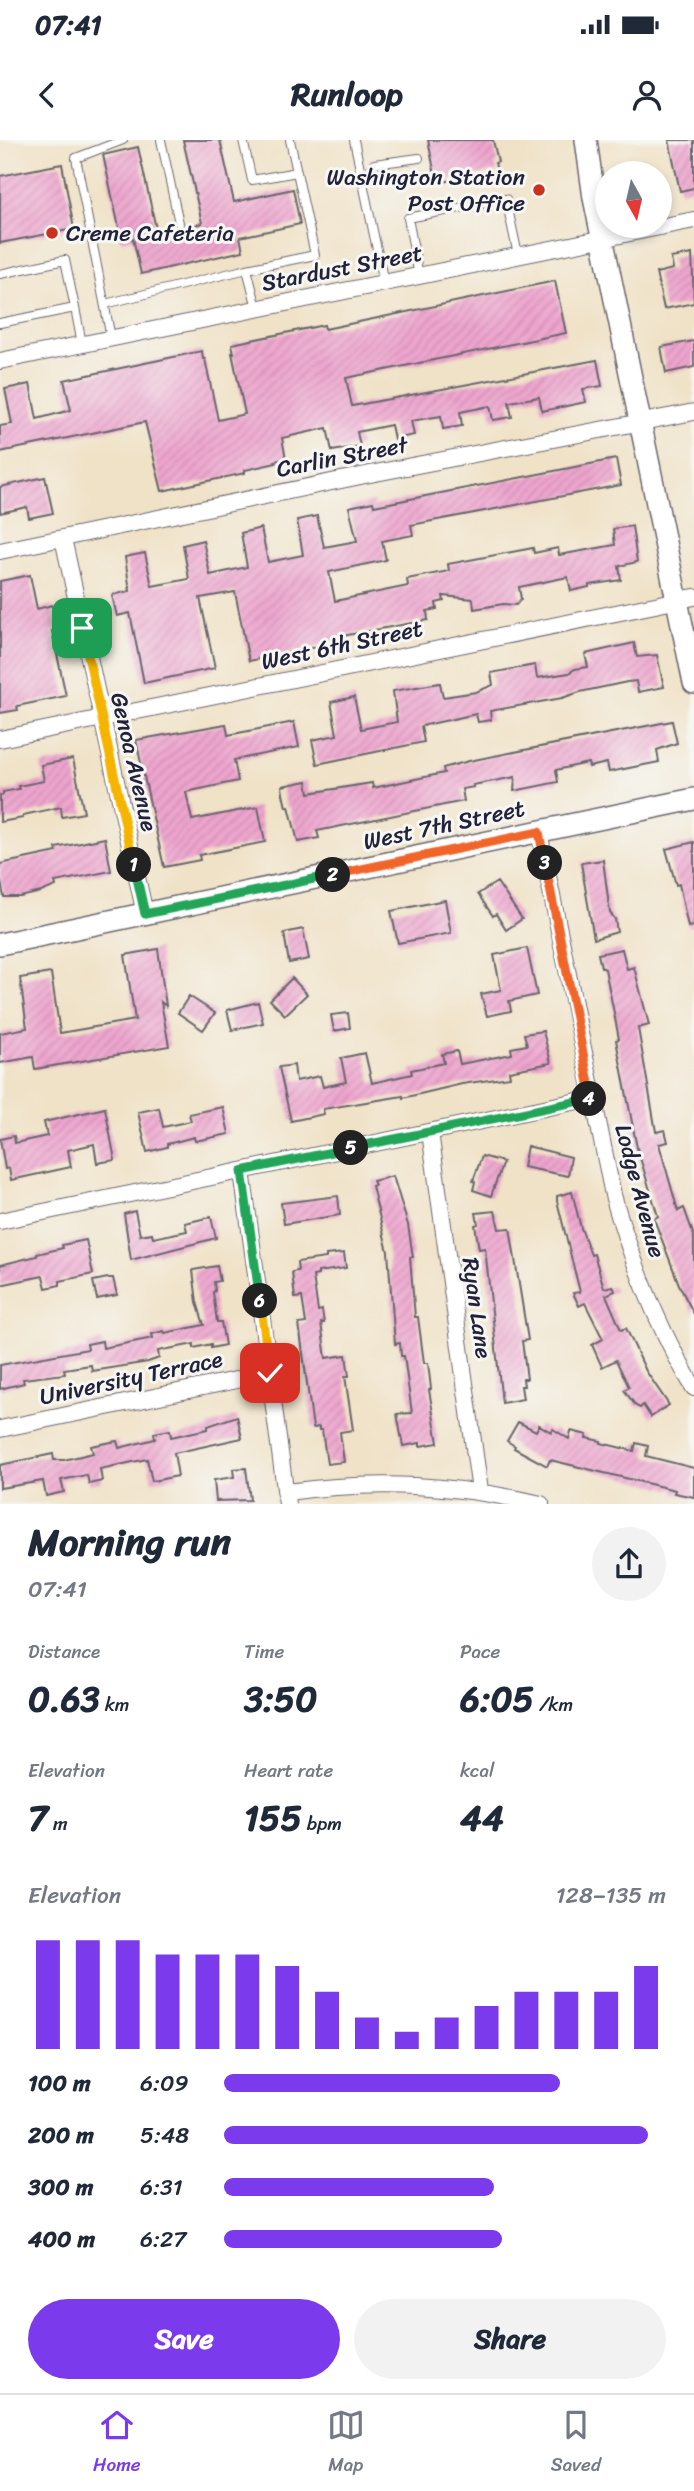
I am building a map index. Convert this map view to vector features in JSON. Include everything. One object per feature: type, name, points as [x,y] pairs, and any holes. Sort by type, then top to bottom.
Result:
[{"type":"main road","points":[[586,140],[595,195]]},
{"type":"main road","points":[[602,238],[640,422],[685,598],[694,682]]},
{"type":"main road","name":"West 7th Street","points":[[0,944],[694,799]]},
{"type":"street","name":"Stardust Street","points":[[672,224],[694,220]]},
{"type":"street","name":"Stardust Street","points":[[0,361],[602,238]]},
{"type":"street","name":"Carlin Street","points":[[0,551],[370,474],[694,412]]},
{"type":"street","name":"Genoa Avenue","points":[[63,538],[145,914]]},
{"type":"street","name":"West 6th Street","points":[[0,739],[685,598]]},
{"type":"street","name":"Lodge Avenue","points":[[539,832],[613,1195],[634,1262],[671,1346],[694,1388]]},
{"type":"street","points":[[0,1221],[592,1098]]},
{"type":"street","name":"Ryan Lane","points":[[430,1132],[480,1491]]},
{"type":"street","points":[[242,1171],[287,1498],[346,1485],[412,1484],[480,1491],[541,1504]]},
{"type":"street","name":"University Terrace","points":[[0,1429],[270,1373]]},
{"type":"lane","points":[[111,338],[76,158],[123,140]]},
{"type":"lane","points":[[161,140],[179,223]]},
{"type":"lane","points":[[243,140],[252,180],[297,172]]},
{"type":"lane","points":[[104,304],[314,255],[290,140]]},
{"type":"lane","points":[[355,140],[384,283]]},
{"type":"lane","points":[[363,182],[374,164],[419,158]]},
{"type":"lane","points":[[419,275],[408,218],[506,199],[518,255]]},
{"type":"lane","points":[[0,274],[65,260],[82,344]]},
{"type":"lane","points":[[247,270],[257,308]]},
{"type":"lane","points":[[0,323],[75,308]]},
{"type":"building","points":[[183,140],[220,140],[234,202],[293,189],[300,224],[240,237],[243,251],[141,274],[133,238],[122,241],[103,155],[138,147],[157,233],[180,229],[202,223]]},
{"type":"building","points":[[428,140],[493,140],[498,162],[495,163],[497,171],[442,182],[440,174],[435,175]]},
{"type":"building","points":[[669,140],[694,140],[694,188],[680,191]]},
{"type":"building","points":[[62,164],[74,229],[0,243],[0,176]]},
{"type":"building","points":[[692,254],[694,303],[664,309],[656,273],[673,269],[671,258]]},
{"type":"building","points":[[555,281],[566,333],[346,378],[352,406],[597,360],[602,386],[583,389],[586,402],[542,411],[539,397],[509,402],[512,417],[493,420],[490,406],[460,412],[462,426],[443,429],[441,416],[411,421],[414,435],[394,439],[391,425],[357,432],[360,446],[332,451],[327,428],[282,438],[286,459],[275,461],[276,463],[245,470],[245,473],[162,491],[145,422],[0,452],[0,426],[12,424],[5,389],[30,384],[37,419],[71,410],[64,380],[202,351],[218,420],[245,414],[232,344],[324,325],[325,329]]},
{"type":"building","points":[[694,341],[694,367],[666,373],[661,347]]},
{"type":"building","points":[[616,459],[621,485],[411,525],[413,535],[382,541],[386,560],[329,572],[335,601],[408,586],[407,579],[449,571],[448,564],[533,548],[534,553],[558,548],[559,555],[615,545],[613,529],[632,526],[637,562],[619,566],[621,580],[571,591],[568,577],[519,587],[521,599],[516,605],[503,604],[474,609],[473,599],[443,596],[444,601],[436,603],[437,609],[427,611],[428,620],[342,636],[344,641],[249,661],[235,592],[200,598],[215,668],[144,683],[130,613],[117,616],[112,595],[130,591],[125,557],[145,553],[152,586],[189,579],[183,545],[203,540],[210,575],[247,567],[241,533],[261,528],[268,562],[303,555],[297,520],[317,516],[324,547],[357,541],[349,507],[373,502],[374,506]]},
{"type":"building","points":[[45,477],[53,513],[29,518],[27,507],[0,513],[0,487]]},
{"type":"building","points":[[30,575],[37,609],[52,605],[57,629],[52,631],[66,696],[17,706],[18,710],[0,713],[0,581]]},
{"type":"building","points":[[634,643],[637,657],[657,655],[664,687],[638,692],[636,681],[627,682],[562,698],[490,711],[491,720],[478,722],[476,714],[421,726],[424,742],[317,764],[312,740],[337,735],[331,702],[354,697],[361,729],[397,722],[393,691],[440,683],[443,697],[476,692],[493,685],[491,673],[535,665],[537,678],[569,673],[588,667],[585,654]]},
{"type":"building","points":[[672,721],[677,743],[657,750],[659,762],[609,772],[607,763],[589,767],[588,763],[556,770],[558,782],[514,791],[515,777],[473,785],[474,787],[462,789],[464,801],[317,831],[319,838],[298,842],[289,806],[286,807],[283,794],[282,786],[307,781],[309,793],[372,783],[373,788],[444,773],[443,768],[469,761]]},
{"type":"building","points":[[294,722],[299,747],[234,760],[238,781],[186,792],[192,820],[258,807],[265,842],[199,855],[200,860],[164,867],[136,740],[226,724],[228,735]]},
{"type":"building","points":[[73,759],[84,813],[62,817],[61,807],[0,822],[0,795],[3,795],[3,792],[44,781],[41,765]]},
{"type":"building","points":[[105,838],[111,871],[55,882],[56,886],[41,892],[20,897],[4,897],[0,864]]},
{"type":"building","points":[[694,842],[694,926],[688,927],[679,884],[676,885],[666,849]]},
{"type":"building","points":[[603,860],[610,913],[615,919],[617,932],[594,939],[581,863]]},
{"type":"building","points":[[497,882],[522,919],[506,930],[478,894]]},
{"type":"building","points":[[445,900],[451,933],[398,943],[391,911]]},
{"type":"building","points":[[303,929],[309,959],[289,963],[284,933]]},
{"type":"building","points":[[527,948],[537,995],[509,1001],[511,1011],[487,1016],[481,994],[501,990],[494,955]]},
{"type":"building","points":[[158,949],[166,1006],[161,1002],[169,1046],[35,1069],[33,1057],[0,1063],[0,1033],[27,1028],[20,978],[51,973],[60,1033],[135,1020],[125,955]]},
{"type":"building","points":[[622,949],[627,969],[634,967],[649,1025],[638,1028],[656,1132],[665,1130],[668,1142],[659,1144],[678,1211],[684,1208],[694,1236],[694,1314],[680,1287],[654,1219],[658,1216],[637,1148],[616,1040],[619,1039],[613,1008],[605,969],[601,967],[598,954]]},
{"type":"building","points":[[292,978],[307,994],[285,1015],[270,1000]]},
{"type":"building","points":[[189,996],[215,1013],[203,1030],[178,1013]]},
{"type":"building","points":[[258,1002],[263,1023],[232,1030],[227,1010]]},
{"type":"building","points":[[348,1013],[350,1028],[334,1031],[331,1015]]},
{"type":"building","points":[[543,1031],[551,1063],[509,1071],[510,1077],[462,1084],[403,1098],[323,1109],[324,1114],[291,1121],[279,1067],[294,1065],[296,1081],[320,1076],[323,1087],[346,1082],[341,1058],[365,1053],[372,1083],[444,1063],[442,1054],[457,1051],[460,1064],[512,1054],[511,1048],[527,1045],[524,1034]]},
{"type":"building","points":[[223,1107],[229,1134],[195,1141],[194,1137],[147,1152],[138,1112],[159,1108],[163,1127],[191,1121],[189,1114]]},
{"type":"building","points":[[105,1108],[115,1160],[97,1163],[94,1144],[68,1150],[71,1167],[11,1180],[9,1168],[5,1169],[0,1139],[14,1136],[15,1143],[47,1136],[44,1122]]},
{"type":"building","points":[[527,1146],[571,1157],[568,1176],[523,1167]]},
{"type":"building","points":[[482,1156],[503,1162],[491,1196],[473,1190],[473,1181]]},
{"type":"building","points":[[393,1176],[408,1225],[413,1257],[410,1257],[415,1317],[418,1317],[424,1363],[428,1363],[429,1390],[438,1443],[420,1446],[420,1443],[403,1446],[397,1414],[412,1413],[404,1356],[401,1356],[400,1343],[395,1344],[388,1252],[372,1186],[375,1185],[373,1181]]},
{"type":"building","points":[[572,1192],[581,1228],[591,1255],[594,1254],[604,1288],[613,1286],[615,1291],[606,1295],[621,1330],[626,1328],[646,1371],[669,1405],[651,1417],[643,1405],[640,1408],[636,1406],[624,1390],[629,1387],[616,1360],[602,1367],[592,1345],[603,1339],[585,1303],[579,1306],[573,1293],[580,1292],[557,1201],[557,1196]]},
{"type":"building","points":[[338,1196],[340,1215],[284,1224],[281,1203]]},
{"type":"building","points":[[135,1211],[140,1235],[152,1233],[153,1238],[187,1231],[185,1223],[211,1217],[216,1238],[131,1260],[124,1214]]},
{"type":"building","points":[[495,1211],[499,1229],[510,1228],[528,1340],[522,1341],[527,1379],[523,1379],[524,1386],[521,1386],[523,1399],[502,1403],[485,1248],[479,1249],[475,1225],[478,1224],[476,1213]]},
{"type":"building","points":[[86,1240],[93,1274],[60,1281],[60,1285],[46,1288],[43,1276],[0,1285],[0,1265]]},
{"type":"building","points":[[344,1253],[346,1268],[318,1272],[318,1275],[313,1276],[318,1311],[322,1310],[326,1358],[346,1355],[349,1376],[345,1376],[353,1430],[340,1432],[344,1462],[327,1464],[322,1430],[319,1430],[319,1427],[313,1428],[299,1324],[306,1323],[302,1297],[295,1298],[292,1272],[298,1271],[297,1262]]},
{"type":"building","points":[[217,1266],[220,1281],[214,1282],[213,1292],[217,1322],[221,1322],[225,1345],[211,1348],[211,1344],[194,1348],[194,1344],[158,1351],[159,1358],[148,1362],[92,1371],[91,1365],[64,1369],[65,1374],[23,1379],[24,1383],[0,1389],[0,1365],[88,1349],[87,1344],[102,1341],[103,1348],[153,1338],[152,1334],[164,1331],[165,1333],[204,1325],[197,1302],[193,1270]]},
{"type":"building","points":[[113,1278],[117,1295],[97,1299],[93,1281]]},
{"type":"building","points":[[237,1416],[242,1438],[174,1453],[178,1476],[152,1481],[147,1459],[100,1469],[102,1481],[89,1484],[87,1475],[61,1480],[64,1492],[46,1496],[43,1481],[0,1488],[0,1465],[53,1454],[54,1460],[64,1460],[93,1453],[91,1446],[117,1441],[119,1448],[155,1439],[154,1433],[170,1430],[171,1437],[208,1429],[208,1426]]},
{"type":"building","points":[[518,1422],[536,1431],[539,1425],[551,1432],[553,1429],[569,1439],[571,1431],[587,1435],[586,1438],[601,1443],[634,1451],[636,1443],[648,1446],[646,1456],[694,1468],[694,1497],[550,1460],[547,1466],[514,1448],[515,1446],[507,1441]]},
{"type":"building","points":[[246,1468],[250,1500],[216,1501],[214,1480],[234,1477],[233,1469]]},
{"type":"place","name":"Washington Station Post Office","points":[[539,190]]},
{"type":"place","name":"Creme Cafeteria","points":[[52,233]]},
{"type":"route","points":[[82,628],[145,914],[539,832],[592,1098],[242,1171],[270,1373]]}]
